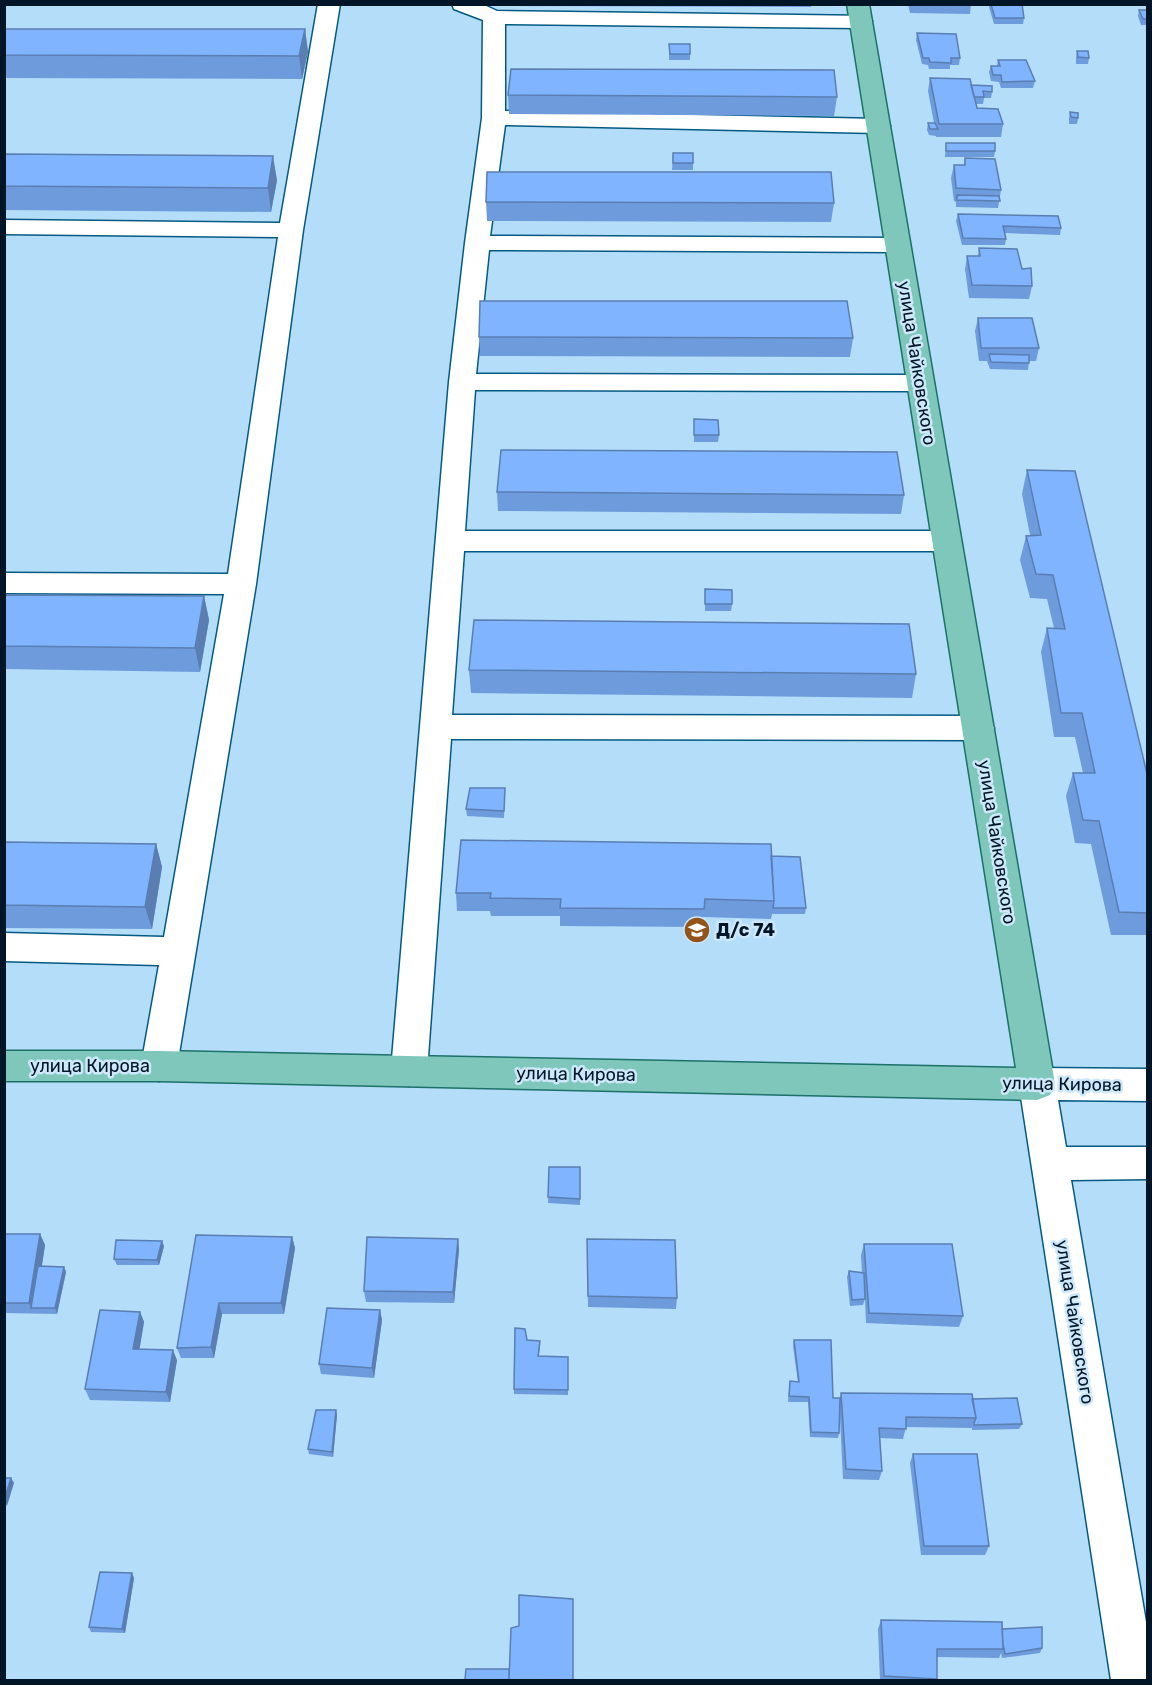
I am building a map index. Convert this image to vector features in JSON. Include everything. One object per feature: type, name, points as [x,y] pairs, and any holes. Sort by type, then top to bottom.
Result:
[{"type":"main road","name":"улица Чайковского","points":[[860,13],[1037,1084]]},
{"type":"main road","name":"улица Кирова","points":[[4,1066],[159,1066],[1037,1084]]},
{"type":"street","points":[[159,1066],[241,584],[291,230],[311,40],[329,4]]},
{"type":"street","points":[[462,4],[494,17],[860,13]]},
{"type":"street","points":[[409,1071],[462,382],[477,243],[494,118],[494,17]]},
{"type":"street","points":[[494,118],[878,126]]},
{"type":"street","points":[[4,227],[291,230]]},
{"type":"street","points":[[477,243],[898,246]]},
{"type":"street","points":[[462,382],[921,383]]},
{"type":"street","points":[[450,541],[947,541]]},
{"type":"street","points":[[4,583],[241,584]]},
{"type":"street","points":[[435,727],[978,728]]},
{"type":"street","points":[[4,947],[177,951]]},
{"type":"street","name":"улица Кирова","points":[[1037,1084],[1148,1086]]},
{"type":"street","name":"улица Чайковского","points":[[1037,1084],[1133,1680]]},
{"type":"street","points":[[1050,1164],[1148,1163]]},
{"type":"building","points":[[991,4],[1022,4],[1024,18],[995,18]]},
{"type":"building","points":[[1139,10],[1148,10],[1148,19],[1143,19]]},
{"type":"building","points":[[4,29],[305,29],[299,56],[4,55]]},
{"type":"building","points":[[917,33],[956,34],[960,58],[951,58],[951,63],[930,62],[929,58],[923,58]]},
{"type":"building","points":[[669,44],[690,44],[690,54],[670,54]]},
{"type":"building","points":[[1077,51],[1088,51],[1089,58],[1078,57]]},
{"type":"building","points":[[998,60],[1026,60],[1035,81],[1002,82],[1001,75],[993,75],[991,66],[1000,66]]},
{"type":"building","points":[[511,69],[834,70],[837,97],[508,95]]},
{"type":"building","points":[[930,78],[970,79],[977,108],[998,109],[1003,124],[939,124]]},
{"type":"building","points":[[971,85],[992,86],[992,92],[983,91],[984,97],[974,97]]},
{"type":"building","points":[[1070,112],[1078,113],[1078,118],[1071,117]]},
{"type":"building","points":[[928,123],[935,123],[938,129],[930,129]]},
{"type":"building","points":[[946,143],[995,143],[995,151],[946,151]]},
{"type":"building","points":[[673,153],[693,153],[693,163],[673,163]]},
{"type":"building","points":[[4,154],[273,156],[268,188],[4,186]]},
{"type":"building","points":[[965,158],[995,159],[1001,190],[956,188],[954,165],[965,165]]},
{"type":"building","points":[[487,172],[831,172],[834,203],[486,202]]},
{"type":"building","points":[[957,195],[999,196],[1000,201],[957,200]]},
{"type":"building","points":[[958,214],[1058,216],[1061,228],[1003,226],[1006,239],[963,238]]},
{"type":"building","points":[[979,248],[1017,249],[1022,269],[1031,268],[1032,286],[972,285],[967,256],[980,256]]},
{"type":"building","points":[[480,301],[847,301],[853,338],[479,337]]},
{"type":"building","points":[[978,318],[1032,318],[1039,348],[981,348]]},
{"type":"building","points":[[989,354],[1029,355],[1029,363],[991,362]]},
{"type":"building","points":[[694,419],[718,420],[719,435],[694,435]]},
{"type":"building","points":[[501,450],[897,452],[904,495],[497,492]]},
{"type":"building","points":[[1027,470],[1075,471],[1148,778],[1148,913],[1119,912],[1099,821],[1083,820],[1073,773],[1095,773],[1082,713],[1061,713],[1047,628],[1065,629],[1053,575],[1036,574],[1026,536],[1041,535]]},
{"type":"building","points":[[705,589],[732,590],[732,604],[705,604]]},
{"type":"building","points":[[4,595],[204,596],[195,648],[4,646]]},
{"type":"building","points":[[474,620],[909,624],[916,674],[469,670]]},
{"type":"building","points":[[470,788],[505,788],[504,811],[466,809]]},
{"type":"building","points":[[461,840],[771,844],[774,901],[705,899],[704,909],[560,908],[561,899],[490,898],[491,893],[456,893]]},
{"type":"building","points":[[4,842],[156,844],[145,907],[4,905]]},
{"type":"building","points":[[771,856],[800,857],[806,908],[773,908]]},
{"type":"building","points":[[549,1167],[580,1167],[580,1199],[548,1197]]},
{"type":"building","points":[[4,1234],[40,1234],[29,1303],[4,1303]]},
{"type":"building","points":[[196,1235],[292,1237],[281,1303],[219,1303],[211,1347],[177,1348]]},
{"type":"building","points":[[367,1237],[458,1239],[453,1292],[364,1291]]},
{"type":"building","points":[[587,1239],[675,1240],[677,1298],[588,1296]]},
{"type":"building","points":[[116,1240],[162,1241],[157,1260],[114,1259]]},
{"type":"building","points":[[864,1244],[952,1244],[963,1316],[869,1313]]},
{"type":"building","points":[[38,1266],[64,1267],[55,1308],[31,1308]]},
{"type":"building","points":[[849,1271],[864,1273],[865,1299],[852,1300]]},
{"type":"building","points":[[327,1308],[380,1310],[372,1368],[319,1364]]},
{"type":"building","points":[[100,1310],[140,1312],[133,1349],[173,1350],[166,1392],[85,1389]]},
{"type":"building","points":[[515,1328],[525,1329],[527,1340],[540,1341],[538,1356],[568,1357],[568,1390],[514,1389]]},
{"type":"building","points":[[794,1340],[831,1340],[833,1398],[840,1398],[839,1433],[811,1432],[809,1397],[789,1396],[790,1381],[799,1382]]},
{"type":"building","points":[[841,1393],[972,1394],[976,1418],[906,1417],[906,1429],[879,1428],[882,1471],[846,1469]]},
{"type":"building","points":[[1017,1398],[1022,1424],[974,1425],[976,1418],[972,1399]]},
{"type":"building","points":[[316,1410],[336,1410],[332,1452],[308,1449]]},
{"type":"building","points":[[913,1454],[977,1454],[989,1546],[924,1546]]},
{"type":"building","points":[[4,1478],[11,1478],[4,1500]]},
{"type":"building","points":[[100,1572],[132,1573],[122,1629],[89,1627]]},
{"type":"building","points":[[519,1595],[573,1599],[573,1680],[509,1680],[511,1628],[519,1626]]},
{"type":"building","points":[[881,1620],[1002,1622],[1003,1649],[937,1649],[937,1679],[884,1676]]},
{"type":"building","points":[[1042,1627],[1042,1648],[1005,1654],[1002,1629]]},
{"type":"building","points":[[466,1669],[509,1669],[509,1680],[465,1680]]},
{"type":"place","name":"Д/с 74","points":[[697,930]]}]
